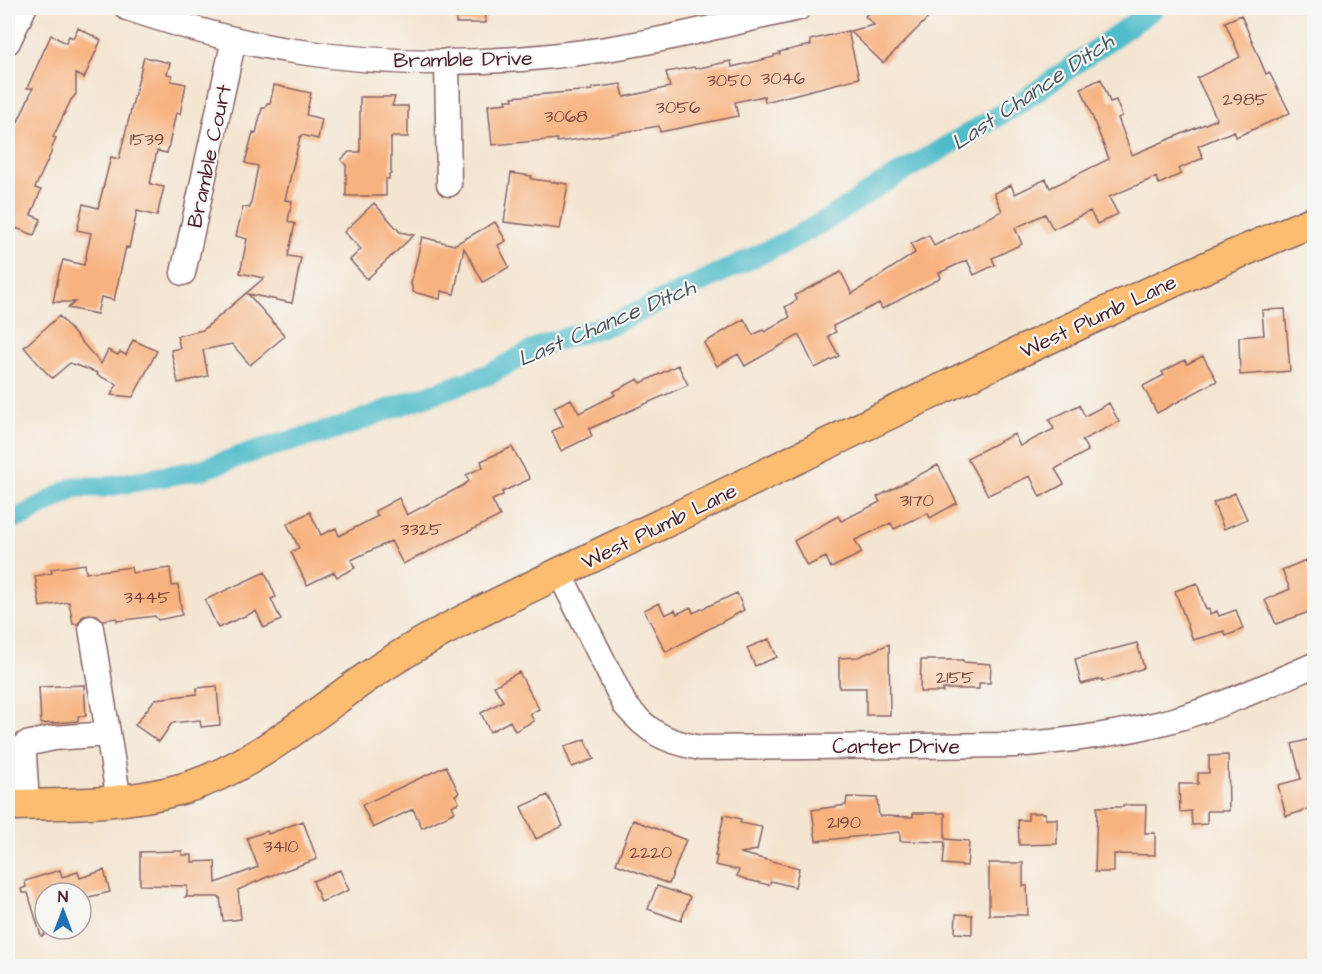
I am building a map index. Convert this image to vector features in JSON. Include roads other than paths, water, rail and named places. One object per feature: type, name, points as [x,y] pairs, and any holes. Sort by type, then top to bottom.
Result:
[{"type":"main road","name":"West Plumb Lane","points":[[17,805],[145,798],[184,788],[223,773],[293,732],[362,681],[422,643],[467,619],[952,383],[1091,318],[1314,221]]},
{"type":"street","points":[[8,42],[24,8]]},
{"type":"street","name":"Bramble Drive","points":[[127,8],[234,39],[293,51],[336,57],[403,61],[483,62],[588,52],[655,40],[800,8]]},
{"type":"street","name":"Bramble Court","points":[[183,273],[234,39]]},
{"type":"street","points":[[447,61],[449,184]]},
{"type":"street","name":"Carter Drive","points":[[560,574],[625,705],[639,722],[655,734],[676,744],[700,748],[1014,745],[1066,741],[1123,732],[1174,720],[1234,699],[1314,665]]},
{"type":"street","points":[[91,628],[119,801]]},
{"type":"street","points":[[17,805],[26,744],[54,738],[108,734]]},
{"type":"waterway","name":"Last Chance Ditch","points":[[8,520],[25,515],[75,487],[104,487],[200,470],[258,450],[346,426],[490,374],[544,344],[612,324],[786,242],[830,218],[880,185],[1017,105],[1155,8]]}]
